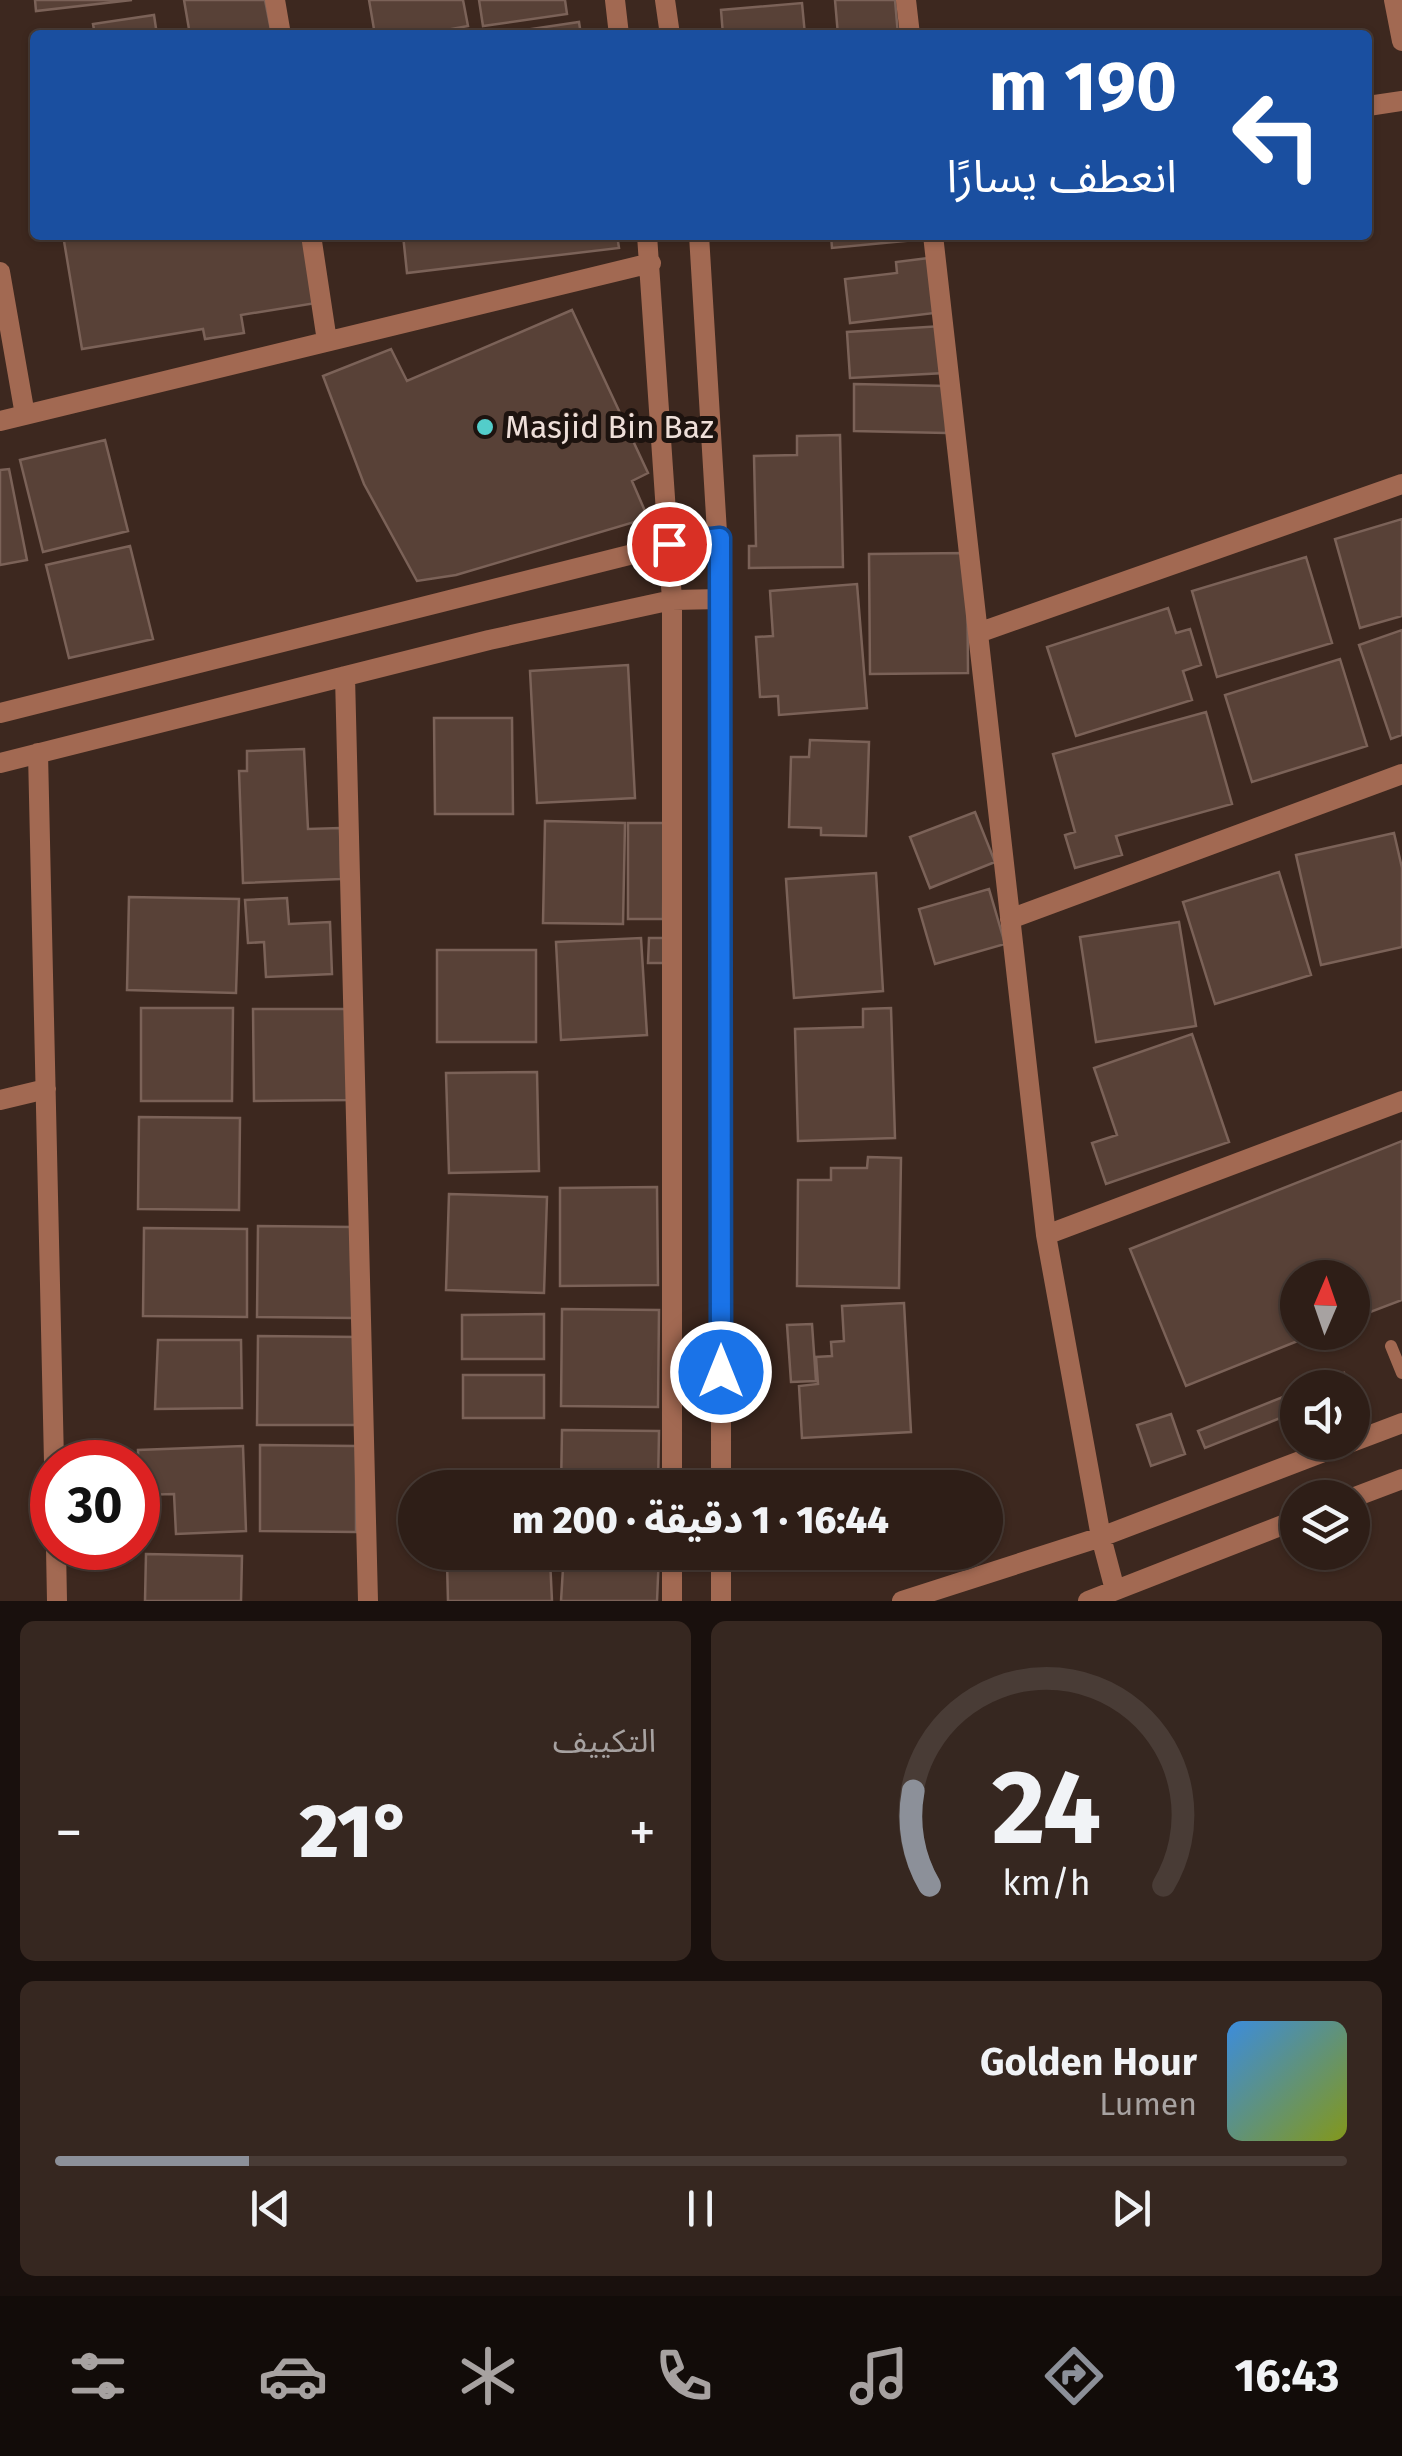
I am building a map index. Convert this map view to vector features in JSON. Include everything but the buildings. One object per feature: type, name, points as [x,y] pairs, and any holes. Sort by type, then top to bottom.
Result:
[{"type":"street","points":[[275,0],[280,30]]},
{"type":"street","points":[[614,0],[619,30]]},
{"type":"street","points":[[665,0],[669,30]]},
{"type":"street","points":[[906,0],[909,30]]},
{"type":"street","points":[[1394,0],[1402,41]]},
{"type":"street","points":[[1372,105],[1402,101]]},
{"type":"street","points":[[312,240],[327,341]]},
{"type":"street","points":[[648,240],[672,600],[672,1470]]},
{"type":"street","points":[[698,240],[720,538],[721,1470]]},
{"type":"street","points":[[933,240],[1046,1235],[1114,1590]]},
{"type":"street","points":[[0,421],[651,264]]},
{"type":"street","points":[[0,272],[25,415]]},
{"type":"street","points":[[978,633],[1402,484]]},
{"type":"street","points":[[0,714],[669,544],[720,538]]},
{"type":"street","points":[[0,763],[488,640],[672,600],[721,598]]},
{"type":"street","points":[[345,676],[368,1601]]},
{"type":"street","points":[[38,753],[54,1440]]},
{"type":"street","points":[[1010,919],[1402,774]]},
{"type":"street","points":[[0,1100],[46,1088]]},
{"type":"street","points":[[1046,1235],[1402,1101]]},
{"type":"street","points":[[1370,1435],[1402,1423]]},
{"type":"street","points":[[902,1601],[1101,1537],[1304,1460]]},
{"type":"street","points":[[1370,1491],[1402,1478]]},
{"type":"street","points":[[1088,1601],[1280,1526]]},
{"type":"street","points":[[56,1570],[57,1601]]},
{"type":"street","points":[[672,1570],[672,1601]]},
{"type":"street","points":[[721,1570],[721,1601]]},
{"type":"lane","points":[[1391,1346],[1402,1373]]},
{"type":"place","name":"Masjid Bin Baz","points":[[485,427]]},
{"type":"route","points":[[669,544],[720,538],[721,1372]]}]
